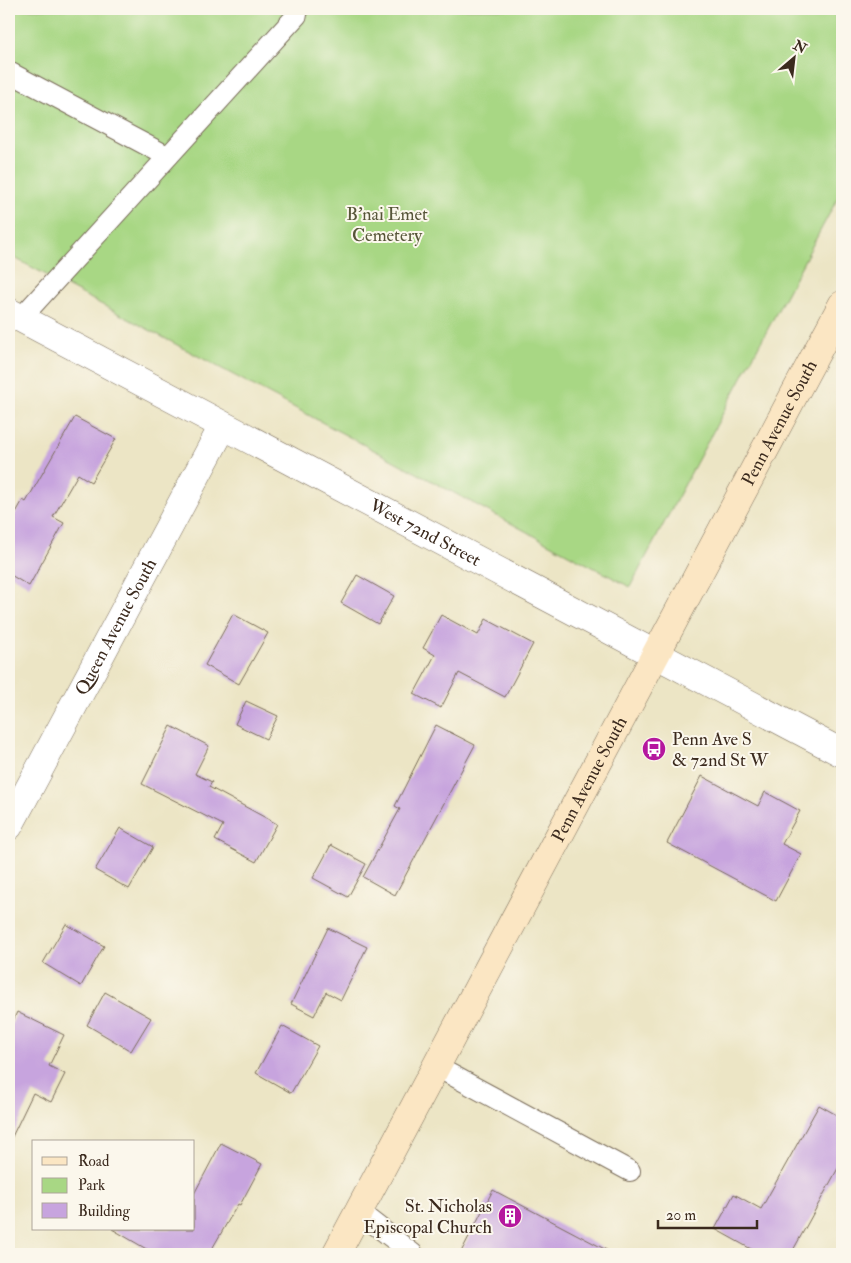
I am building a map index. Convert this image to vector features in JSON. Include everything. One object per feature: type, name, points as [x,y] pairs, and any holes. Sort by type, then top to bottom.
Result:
[{"type":"main road","name":"Penn Avenue South","points":[[336,1254],[842,305]]},
{"type":"street","name":"West 72nd Street","points":[[15,315],[657,653],[842,753]]},
{"type":"street","name":"Queen Avenue South","points":[[9,826],[223,426]]},
{"type":"lane","points":[[15,315],[298,15]]},
{"type":"lane","points":[[9,72],[167,156]]},
{"type":"lane","points":[[437,1066],[630,1170]]},
{"type":"lane","points":[[359,1212],[413,1254]]},
{"type":"green space","name":"B'nai Emet Cemetery","points":[[9,9],[842,9],[842,190],[630,587],[9,255]]},
{"type":"building","points":[[75,417],[116,439],[91,482],[78,474],[53,517],[64,523],[29,586],[9,574],[9,525],[23,500],[26,502]]},
{"type":"building","points":[[357,575],[394,596],[378,624],[341,603]]},
{"type":"building","points":[[233,614],[268,633],[239,684],[205,665]]},
{"type":"building","points":[[441,615],[478,635],[486,619],[533,644],[505,697],[459,673],[441,708],[414,694],[435,655],[423,648]]},
{"type":"building","points":[[246,701],[278,716],[266,739],[235,724]]},
{"type":"building","points":[[436,725],[475,745],[395,895],[363,877],[400,809],[395,806]]},
{"type":"building","points":[[171,726],[209,746],[195,774],[212,782],[209,787],[277,824],[256,862],[215,840],[223,825],[142,784]]},
{"type":"building","points":[[702,776],[758,806],[765,792],[800,811],[782,844],[801,854],[776,901],[667,843]]},
{"type":"building","points":[[120,828],[153,847],[129,889],[95,870]]},
{"type":"building","points":[[331,845],[366,864],[348,897],[313,878]]},
{"type":"building","points":[[66,924],[104,946],[81,986],[43,963]]},
{"type":"building","points":[[328,928],[367,947],[341,1000],[326,992],[314,1016],[291,1004]]},
{"type":"building","points":[[105,992],[151,1018],[131,1051],[87,1025]]},
{"type":"building","points":[[17,1012],[64,1035],[49,1066],[65,1074],[51,1102],[33,1093],[9,1143],[9,1029]]},
{"type":"building","points":[[282,1026],[318,1046],[291,1093],[256,1073]]},
{"type":"building","points":[[819,1105],[842,1118],[842,1161],[791,1254],[760,1254],[715,1229],[734,1194],[761,1209]]},
{"type":"building","points":[[221,1143],[262,1164],[240,1205],[238,1204],[209,1254],[155,1254],[114,1230],[195,1230],[195,1192]]},
{"type":"building","name":"St. Nicholas Episcopal Church","points":[[493,1190],[614,1254],[460,1254]]},
{"type":"place","name":"Penn Ave S & 72nd St W","points":[[654,749]]},
{"type":"place","name":"St. Nicholas Episcopal Church","points":[[510,1216]]}]
